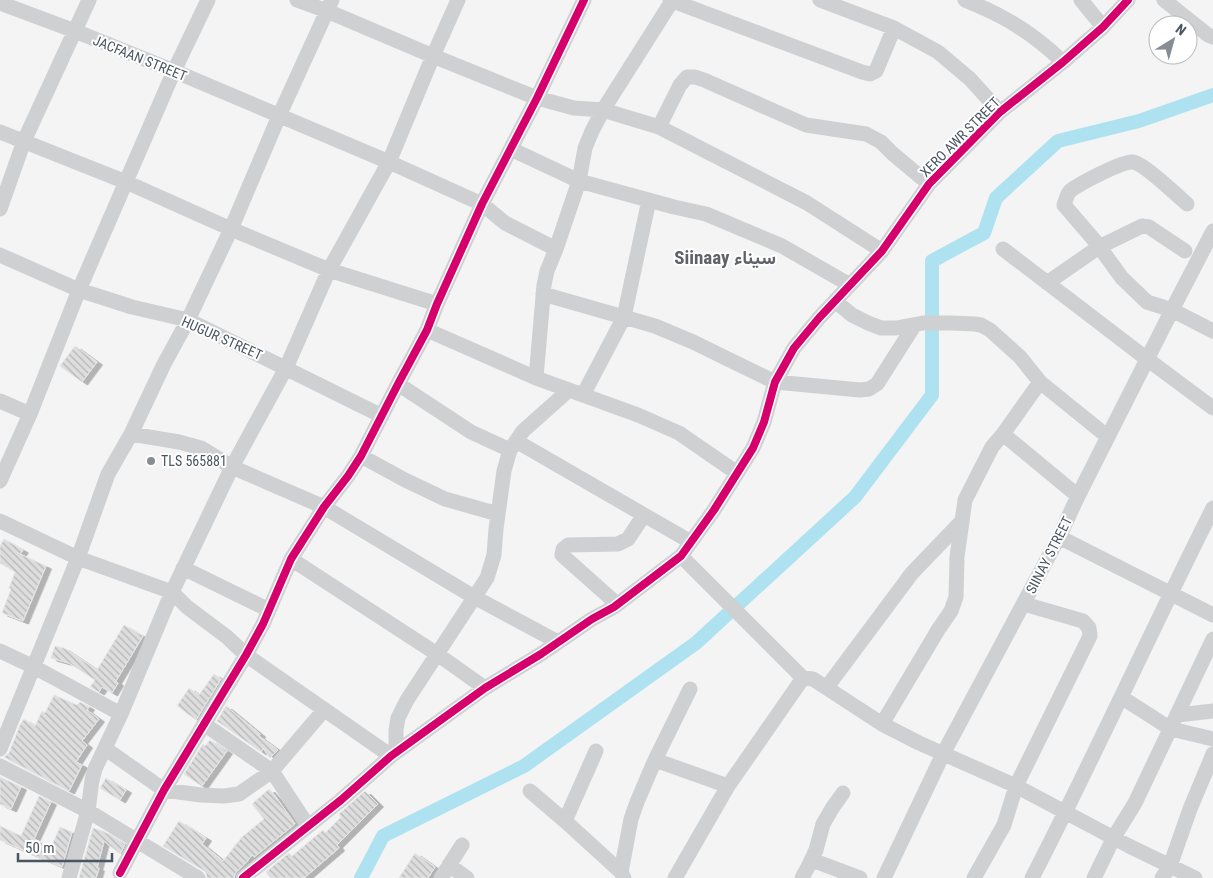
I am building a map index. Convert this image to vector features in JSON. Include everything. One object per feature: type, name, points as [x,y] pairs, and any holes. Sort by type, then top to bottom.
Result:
[{"type":"street","points":[[0,209],[24,142],[89,0]]},
{"type":"street","points":[[0,480],[30,414],[79,290],[174,71],[208,0]]},
{"type":"street","points":[[298,0],[330,6],[433,56],[537,98],[574,108],[603,110],[659,127],[807,203],[882,251]]},
{"type":"street","points":[[69,878],[88,810],[95,769],[106,749],[172,592],[232,467],[286,368],[329,270],[388,162],[458,0]]},
{"type":"street","points":[[120,873],[164,790],[246,655],[269,610],[291,559],[324,506],[362,456],[427,330],[482,204],[537,98],[584,0]]},
{"type":"street","points":[[536,378],[543,294],[547,271],[579,181],[585,148],[603,110],[671,0],[870,74],[876,71],[894,28]]},
{"type":"street","points":[[820,0],[894,28],[938,52],[970,79],[1000,112]]},
{"type":"street","points":[[965,0],[1000,16],[1022,29],[1063,62]]},
{"type":"street","points":[[1081,0],[1103,26]]},
{"type":"street","name":"XERO AWR STREET","points":[[243,878],[341,800],[394,754],[485,688],[617,604],[680,556],[714,510],[753,448],[764,422],[775,382],[794,348],[819,318],[882,251],[929,184],[1000,112],[1063,62],[1103,26],[1128,0]]},
{"type":"street","points":[[1164,0],[1213,37]]},
{"type":"street","name":"JACFAAN STREET","points":[[0,3],[174,71],[388,162],[482,204],[506,222],[556,249]]},
{"type":"street","points":[[0,749],[78,558],[108,474],[131,434],[164,364],[188,320],[231,229],[279,116],[330,6]]},
{"type":"street","points":[[659,127],[680,85],[687,77],[696,77],[806,126],[866,134],[881,142],[892,154],[929,184]]},
{"type":"street","points":[[0,132],[126,182],[329,270],[437,304]]},
{"type":"street","points":[[511,149],[579,181],[706,214],[782,246],[850,285]]},
{"type":"street","points":[[1187,204],[1144,168],[1134,162],[1098,174],[1068,192],[1064,205],[1122,278],[1147,302],[1172,310],[1213,331]]},
{"type":"street","points":[[0,522],[78,558],[172,592],[187,607],[227,637],[246,655],[324,710],[394,754],[398,718],[407,700],[487,578],[492,565],[504,471],[513,445],[523,431],[576,393],[624,317],[649,200]]},
{"type":"street","points":[[1047,283],[1099,247],[1142,226],[1149,227],[1185,251]]},
{"type":"street","name":"SIINAY STREET","points":[[884,878],[944,754],[1059,537],[1146,359],[1213,231]]},
{"type":"street","points":[[1003,249],[1213,408]]},
{"type":"street","name":"HUGUR STREET","points":[[0,255],[79,290],[132,307],[188,320],[382,416]]},
{"type":"street","points":[[543,294],[662,329],[775,382],[860,390],[869,389],[877,384],[918,325]]},
{"type":"street","points":[[835,301],[852,315],[881,328],[951,323],[974,324],[990,330],[1020,357],[1040,382],[1108,437]]},
{"type":"street","points":[[427,330],[536,378],[638,415],[679,434],[737,472]]},
{"type":"street","points":[[882,724],[938,630],[952,611],[956,597],[957,557],[965,500],[992,447],[1040,382]]},
{"type":"street","points":[[398,384],[471,432],[513,445],[644,515],[690,542]]},
{"type":"street","points":[[0,401],[30,414]]},
{"type":"street","points":[[131,434],[180,442],[200,448],[232,467],[324,506],[474,597],[558,642]]},
{"type":"street","points":[[1003,434],[1078,496]]},
{"type":"street","points":[[362,456],[405,480],[445,499],[498,514]]},
{"type":"street","points":[[1032,878],[1213,508]]},
{"type":"street","points":[[617,604],[562,555],[563,549],[568,545],[618,544],[628,539],[644,515]]},
{"type":"street","points":[[827,687],[912,573],[962,522]]},
{"type":"street","points":[[1059,537],[1213,615]]},
{"type":"street","points":[[680,556],[803,678],[813,679],[827,687],[882,724],[1016,786],[1114,838],[1166,872],[1195,878]]},
{"type":"street","points":[[291,559],[437,654],[485,688]]},
{"type":"street","points":[[184,568],[269,610]]},
{"type":"street","points":[[974,878],[1004,825],[1016,786],[1090,636],[1089,628],[1083,621],[1024,604]]},
{"type":"street","points":[[1094,878],[1114,838],[1135,803],[1213,639]]},
{"type":"street","points":[[0,651],[34,667],[121,714]]},
{"type":"street","points":[[675,878],[728,786],[803,678]]},
{"type":"street","points":[[623,875],[631,819],[637,802],[655,760],[690,689]]},
{"type":"street","points":[[1121,697],[1171,729],[1213,739]]},
{"type":"street","points":[[106,749],[164,790],[201,796],[239,794],[272,771],[324,710]]},
{"type":"street","points":[[1178,715],[1213,711]]},
{"type":"street","points":[[204,724],[272,771],[308,826]]},
{"type":"street","points":[[565,821],[596,752]]},
{"type":"street","points":[[1166,872],[1213,754]]},
{"type":"street","points":[[655,760],[728,786]]},
{"type":"street","points":[[0,766],[88,810],[198,878]]},
{"type":"street","points":[[530,792],[565,821],[623,875]]},
{"type":"street","points":[[802,878],[812,860],[824,824],[843,794]]},
{"type":"street","points":[[441,878],[462,845]]},
{"type":"street","points":[[812,860],[860,878]]},
{"type":"street","points":[[449,865],[466,878]]},
{"type":"building","points":[[75,346],[97,362],[82,382],[60,366]]},
{"type":"building","points":[[4,539],[23,550],[20,554],[46,566],[23,621],[2,613],[15,572],[0,563],[0,546]]},
{"type":"building","points":[[124,625],[143,636],[116,681],[118,683],[112,693],[102,687],[99,692],[90,687],[95,680],[69,663],[51,658],[55,646],[64,648],[97,670]]},
{"type":"building","points":[[214,674],[221,679],[196,720],[177,706],[189,688],[199,695]]},
{"type":"building","points":[[54,695],[77,705],[80,702],[89,707],[87,710],[99,719],[82,741],[87,745],[76,762],[82,765],[69,791],[4,757],[9,753],[24,719],[35,726],[42,711],[45,713]]},
{"type":"building","points":[[226,706],[260,734],[259,736],[278,750],[270,758],[263,748],[261,752],[217,721]]},
{"type":"building","points":[[210,740],[227,751],[202,786],[184,774],[203,744],[205,746]]},
{"type":"building","points":[[0,777],[21,787],[11,809],[0,804]]},
{"type":"building","points":[[106,778],[126,790],[120,800],[100,788]]},
{"type":"building","points":[[269,789],[295,824],[254,857],[252,855],[237,871],[234,878],[207,878],[203,870],[163,846],[179,821],[206,838],[202,844],[223,861],[242,837],[264,819],[252,804]]},
{"type":"building","points":[[365,791],[378,804],[337,845],[339,848],[304,878],[271,878],[266,872],[289,853],[292,856],[323,830],[325,833],[341,817],[339,814]]},
{"type":"building","points":[[39,796],[51,802],[34,839],[51,847],[60,827],[72,832],[62,867],[0,840],[0,826],[21,836]]},
{"type":"building","points":[[93,828],[103,831],[125,844],[120,854],[104,841],[96,878],[79,878]]},
{"type":"building","points":[[415,853],[435,867],[428,878],[399,878]]},
{"type":"waterway","points":[[361,878],[383,836],[524,766],[696,643],[855,497],[932,395],[932,261],[984,233],[996,198],[1058,141],[1139,121],[1213,95]]},
{"type":"cycle path","points":[[120,873],[164,790],[263,624],[291,559],[324,507],[361,456],[427,330],[482,204],[537,98],[584,0]]},
{"type":"cycle path","points":[[243,878],[341,800],[391,756],[485,688],[541,654],[592,619],[614,607],[681,556],[714,510],[753,448],[764,422],[775,382],[794,348],[819,318],[882,251],[929,184],[1000,112],[1063,62],[1103,27],[1128,0]]},
{"type":"place","name":"TLS 565881","points":[[151,461]]},
{"type":"district","name":"Siinaay سيناء","points":[[725,257]]}]
